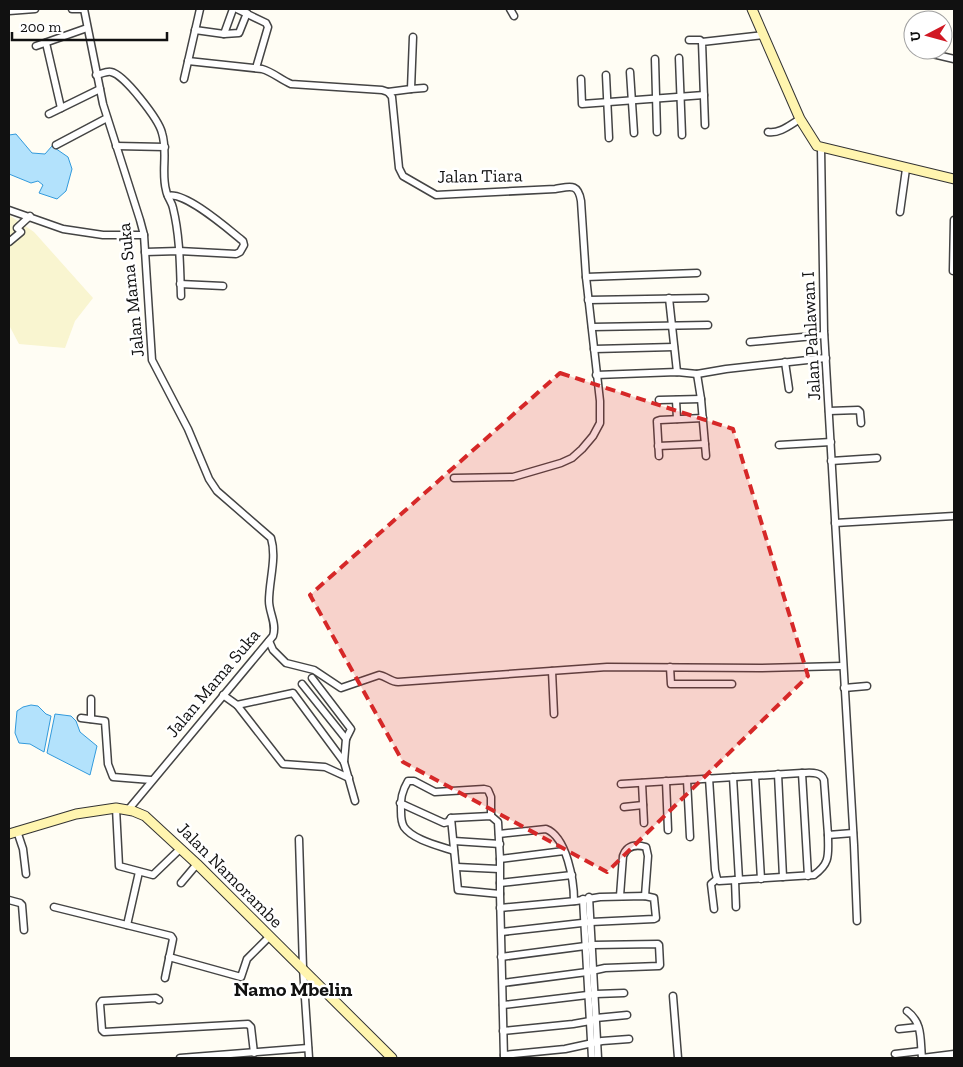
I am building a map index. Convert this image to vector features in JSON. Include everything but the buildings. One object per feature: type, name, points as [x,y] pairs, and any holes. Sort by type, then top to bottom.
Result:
[{"type":"main road","points":[[752,9],[800,119],[814,143],[821,148],[837,150],[906,169],[954,179]]},
{"type":"main road","name":"Jalan Namorambe","points":[[13,832],[76,814],[116,808],[145,816],[197,864],[303,968],[350,1019],[392,1058]]},
{"type":"street","points":[[9,11],[35,9]]},
{"type":"street","points":[[72,9],[84,9]]},
{"type":"street","name":"Jalan Mama Suka","points":[[84,9],[96,75],[107,118],[144,235],[152,360],[188,429],[213,485],[217,491],[271,538],[274,548],[269,602],[276,629],[273,636],[151,780],[128,810]]},
{"type":"street","points":[[184,79],[192,61],[194,30],[200,9]]},
{"type":"street","points":[[224,34],[233,9]]},
{"type":"street","points":[[237,9],[266,23],[268,27],[256,68]]},
{"type":"street","points":[[510,9],[514,16]]},
{"type":"street","points":[[194,30],[224,34],[239,33],[247,13]]},
{"type":"street","points":[[36,46],[87,28]]},
{"type":"street","points":[[689,40],[700,40],[702,42],[764,35]]},
{"type":"street","points":[[411,88],[413,37]]},
{"type":"street","points":[[702,42],[705,125]]},
{"type":"street","points":[[46,43],[61,108]]},
{"type":"street","points":[[679,58],[682,135]]},
{"type":"street","points":[[655,59],[657,132]]},
{"type":"street","points":[[192,61],[269,71],[284,82],[291,84],[382,90],[388,92],[424,88]]},
{"type":"street","points":[[96,75],[113,72],[148,107],[162,133],[165,147],[165,184],[174,208],[179,251],[181,296]]},
{"type":"street","points":[[630,72],[634,133]]},
{"type":"street","points":[[606,75],[609,138]]},
{"type":"street","points":[[581,80],[582,104],[704,95]]},
{"type":"street","points":[[49,114],[100,89]]},
{"type":"street","name":"Jalan Tiara","points":[[388,92],[392,97],[399,168],[403,176],[436,195],[575,187],[578,190],[581,201],[586,277]]},
{"type":"street","points":[[56,146],[107,118]]},
{"type":"street","points":[[768,132],[775,133],[800,119]]},
{"type":"street","points":[[116,146],[165,147]]},
{"type":"street","name":"Jalan Pahlawan I","points":[[821,148],[824,335],[857,921]]},
{"type":"street","points":[[900,212],[906,169]]},
{"type":"street","points":[[145,252],[179,251],[236,254],[240,252],[244,243],[209,214],[178,195],[168,196]]},
{"type":"street","points":[[9,210],[63,229],[103,236],[144,235]]},
{"type":"street","points":[[9,242],[21,232],[17,228],[30,216]]},
{"type":"street","points":[[953,271],[954,225]]},
{"type":"street","points":[[454,478],[513,477],[555,465],[572,458],[593,436],[600,423],[600,401],[586,277],[697,273]]},
{"type":"street","points":[[180,284],[223,286]]},
{"type":"street","points":[[669,298],[677,372]]},
{"type":"street","points":[[588,300],[704,298]]},
{"type":"street","points":[[592,327],[708,325]]},
{"type":"street","points":[[750,342],[824,335]]},
{"type":"street","points":[[594,349],[674,347]]},
{"type":"street","points":[[596,375],[677,372],[698,374],[826,358]]},
{"type":"street","points":[[785,362],[789,389]]},
{"type":"street","points":[[698,374],[706,456]]},
{"type":"street","points":[[658,400],[701,399]]},
{"type":"street","points":[[676,400],[677,419]]},
{"type":"street","points":[[829,412],[858,410],[862,423]]},
{"type":"street","points":[[659,456],[657,422],[660,420],[703,418]]},
{"type":"street","points":[[779,445],[831,442]]},
{"type":"street","points":[[658,446],[705,444]]},
{"type":"street","points":[[831,461],[877,458]]},
{"type":"street","points":[[835,523],[954,516]]},
{"type":"street","points":[[269,641],[273,650],[286,663],[314,670],[341,688],[378,676],[398,682],[607,667],[842,666]]},
{"type":"street","points":[[670,667],[670,684],[732,684]]},
{"type":"street","points":[[552,671],[554,714]]},
{"type":"street","points":[[312,678],[351,729],[346,739],[344,762]]},
{"type":"street","points":[[302,684],[346,739]]},
{"type":"street","points":[[844,688],[867,686]]},
{"type":"street","points":[[237,705],[293,693],[344,762],[355,802]]},
{"type":"street","points":[[223,695],[237,705],[283,764],[325,767],[349,778]]},
{"type":"street","points":[[91,699],[91,719]]},
{"type":"street","points":[[81,718],[105,721],[108,764],[113,777],[151,780]]},
{"type":"street","points":[[802,773],[808,876]]},
{"type":"street","points":[[621,784],[802,773],[823,776],[828,860],[823,869],[814,876],[719,881],[717,879]]},
{"type":"street","points":[[778,774],[784,877]]},
{"type":"street","points":[[755,776],[762,878]]},
{"type":"street","points":[[733,777],[737,880],[736,908]]},
{"type":"street","points":[[709,778],[717,879]]},
{"type":"street","points":[[454,851],[429,843],[409,832],[402,822],[400,803],[403,792],[410,780],[435,792],[484,789],[489,792],[491,816]]},
{"type":"street","points":[[686,780],[690,837]]},
{"type":"street","points":[[666,781],[668,830]]},
{"type":"street","points":[[642,783],[644,823]]},
{"type":"street","points":[[400,803],[444,823],[448,822],[451,818],[491,816],[498,822],[504,1057],[629,1039]]},
{"type":"street","points":[[624,807],[643,805]]},
{"type":"street","points":[[116,808],[118,865],[153,875],[180,849]]},
{"type":"street","points":[[451,818],[458,890],[500,894]]},
{"type":"street","points":[[499,834],[546,829],[555,835],[564,851],[572,875],[574,901]]},
{"type":"street","points":[[13,832],[23,849],[26,874]]},
{"type":"street","points":[[828,835],[853,833]]},
{"type":"street","points":[[299,839],[308,1058]]},
{"type":"street","points":[[454,841],[500,844]]},
{"type":"street","points":[[620,896],[625,850],[631,846],[640,845],[646,847],[648,856],[645,896]]},
{"type":"street","points":[[500,859],[564,851]]},
{"type":"street","points":[[181,883],[197,864]]},
{"type":"street","points":[[457,867],[499,869]]},
{"type":"street","points":[[127,925],[139,872]]},
{"type":"street","points":[[500,883],[572,875]]},
{"type":"street","points":[[714,909],[711,884],[717,879]]},
{"type":"street","points":[[500,908],[574,901],[586,898],[645,896],[654,898],[656,915],[654,919],[588,922],[502,932]]},
{"type":"street","points":[[586,898],[594,1044],[592,1058]]},
{"type":"street","points":[[9,900],[22,905],[24,930]]},
{"type":"street","points":[[54,907],[171,936],[173,939],[165,978]]},
{"type":"street","points":[[169,957],[241,977],[246,959],[269,936]]},
{"type":"street","points":[[501,957],[589,945],[659,945],[660,964],[656,966],[606,968],[503,983]]},
{"type":"street","points":[[503,1005],[624,993]]},
{"type":"street","points":[[673,996],[678,1058]]},
{"type":"street","points":[[160,1000],[156,998],[102,1001],[100,1004],[103,1032],[248,1024],[251,1027],[254,1053]]},
{"type":"street","points":[[907,1010],[916,1019],[922,1058],[954,1054]]},
{"type":"street","points":[[503,1030],[627,1016]]},
{"type":"street","points":[[899,1029],[918,1027]]},
{"type":"street","points":[[594,1044],[598,1058]]},
{"type":"street","points":[[180,1058],[216,1057],[308,1048]]},
{"type":"street","points":[[895,1054],[921,1050]]},
{"type":"highlighted area","points":[[560,373],[733,429],[808,676],[607,872],[403,762],[310,595]]},
{"type":"shaded area","points":[[9,215],[34,232],[93,298],[75,321],[65,348],[19,344],[9,328]]},
{"type":"water","points":[[16,134],[32,153],[45,154],[52,146],[68,157],[72,169],[66,191],[57,199],[39,193],[43,185],[38,181],[31,183],[9,174],[9,135]]},
{"type":"water","points":[[31,705],[38,706],[51,716],[44,752],[30,744],[19,743],[15,733],[17,711]]},
{"type":"water","points":[[55,714],[71,716],[76,721],[80,732],[97,746],[90,775],[47,753]]},
{"type":"district","name":"Namo Mbelin","points":[[293,989]]}]
